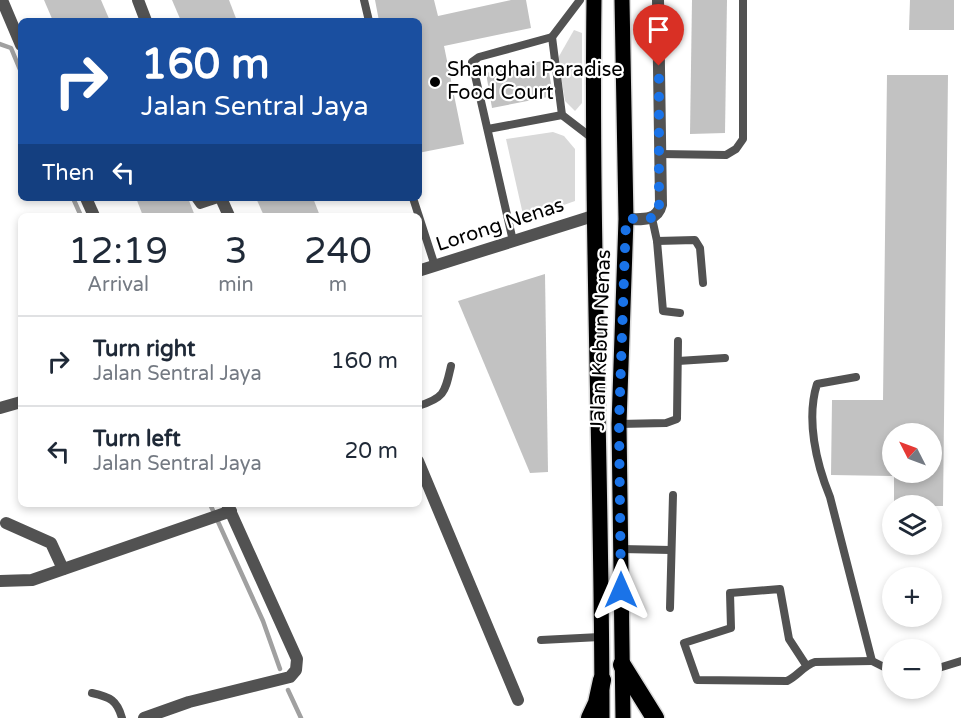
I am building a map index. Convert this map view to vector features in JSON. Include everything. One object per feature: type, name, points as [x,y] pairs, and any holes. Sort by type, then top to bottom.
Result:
[{"type":"highway","points":[[622,665],[655,718]]},
{"type":"highway","points":[[590,718],[602,680]]},
{"type":"main road","name":"Jalan Kebun Nenas","points":[[594,0],[592,138],[600,468],[602,718]]},
{"type":"main road","name":"Jalan Kebun Nenas","points":[[622,0],[626,219],[619,423],[623,718]]},
{"type":"street","points":[[2,0],[18,38]]},
{"type":"street","points":[[138,0],[145,18]]},
{"type":"street","points":[[626,219],[652,218],[659,213],[661,205],[658,0]]},
{"type":"street","name":"Lorong Nenas","points":[[422,268],[593,216]]},
{"type":"street","points":[[0,408],[18,403]]},
{"type":"street","points":[[422,470],[518,700]]},
{"type":"street","points":[[0,581],[32,580],[210,520],[227,510],[297,659],[296,670],[290,677],[189,702],[144,718]]},
{"type":"street","points":[[6,523],[51,543],[63,569]]},
{"type":"lane","points":[[364,0],[368,18]]},
{"type":"lane","points":[[513,241],[472,62],[480,57],[552,37],[580,0]]},
{"type":"lane","points":[[660,154],[726,155],[736,150],[743,139],[743,0]]},
{"type":"lane","points":[[552,37],[562,115],[592,138]]},
{"type":"lane","points":[[488,129],[562,115]]},
{"type":"lane","points":[[197,201],[200,205],[212,201]]},
{"type":"lane","points":[[652,218],[657,241],[663,311],[680,313]]},
{"type":"lane","points":[[422,226],[435,266]]},
{"type":"lane","points":[[657,241],[695,240],[700,248],[703,283]]},
{"type":"lane","points":[[619,423],[666,423],[677,419],[678,341]]},
{"type":"lane","points":[[678,361],[725,358]]},
{"type":"lane","points":[[422,405],[435,401],[444,393],[451,366]]},
{"type":"lane","points":[[856,377],[817,384],[811,403],[819,472],[830,497],[872,661]]},
{"type":"lane","points":[[670,608],[673,495]]},
{"type":"lane","points":[[621,549],[671,550]]},
{"type":"lane","points":[[780,589],[789,639],[806,665],[798,676],[787,681],[696,680],[684,643],[731,628],[730,593],[780,589]]},
{"type":"lane","points":[[541,640],[600,637]]},
{"type":"lane","points":[[806,665],[872,661],[882,666]]},
{"type":"lane","points":[[942,667],[961,661]]},
{"type":"lane","points":[[92,693],[109,696],[118,705],[122,718]]},
{"type":"shaded area","points":[[574,30],[582,33],[582,103],[575,111],[565,101],[558,58]]},
{"type":"shaded area","points":[[553,132],[564,136],[575,149],[575,201],[524,219],[506,139]]},
{"type":"building","points":[[44,0],[101,0],[109,18],[52,18]]},
{"type":"building","points":[[172,0],[229,0],[236,18],[180,18]]},
{"type":"building","name":"Shanghai Paradise Food Court","points":[[375,0],[434,0],[438,16],[511,0],[526,0],[531,28],[444,46],[464,144],[422,152],[422,18],[378,18]]},
{"type":"building","points":[[692,0],[727,0],[725,133],[690,134]]},
{"type":"building","points":[[910,0],[954,0],[954,30],[909,30]]},
{"type":"building","points":[[547,60],[553,96],[492,108],[486,73]]},
{"type":"building","points":[[887,75],[948,75],[943,506],[942,495],[894,495],[894,483],[942,483],[942,423],[882,423],[882,476],[831,475],[832,400],[883,400]]},
{"type":"building","points":[[137,201],[189,201],[194,213],[142,213]]},
{"type":"building","points":[[257,201],[314,201],[319,213],[263,213]]},
{"type":"building","points":[[545,274],[548,472],[530,473],[458,301]]},
{"type":"waterway","points":[[0,44],[11,48],[18,65]]},
{"type":"waterway","points":[[74,201],[80,213]]},
{"type":"waterway","points":[[211,507],[263,621],[280,669]]},
{"type":"waterway","points":[[288,690],[301,718]]},
{"type":"place","name":"Shanghai Paradise Food Court","points":[[435,82]]},
{"type":"route","points":[[621,590],[619,423],[626,219],[652,218],[659,213],[661,205],[659,66]]}]
